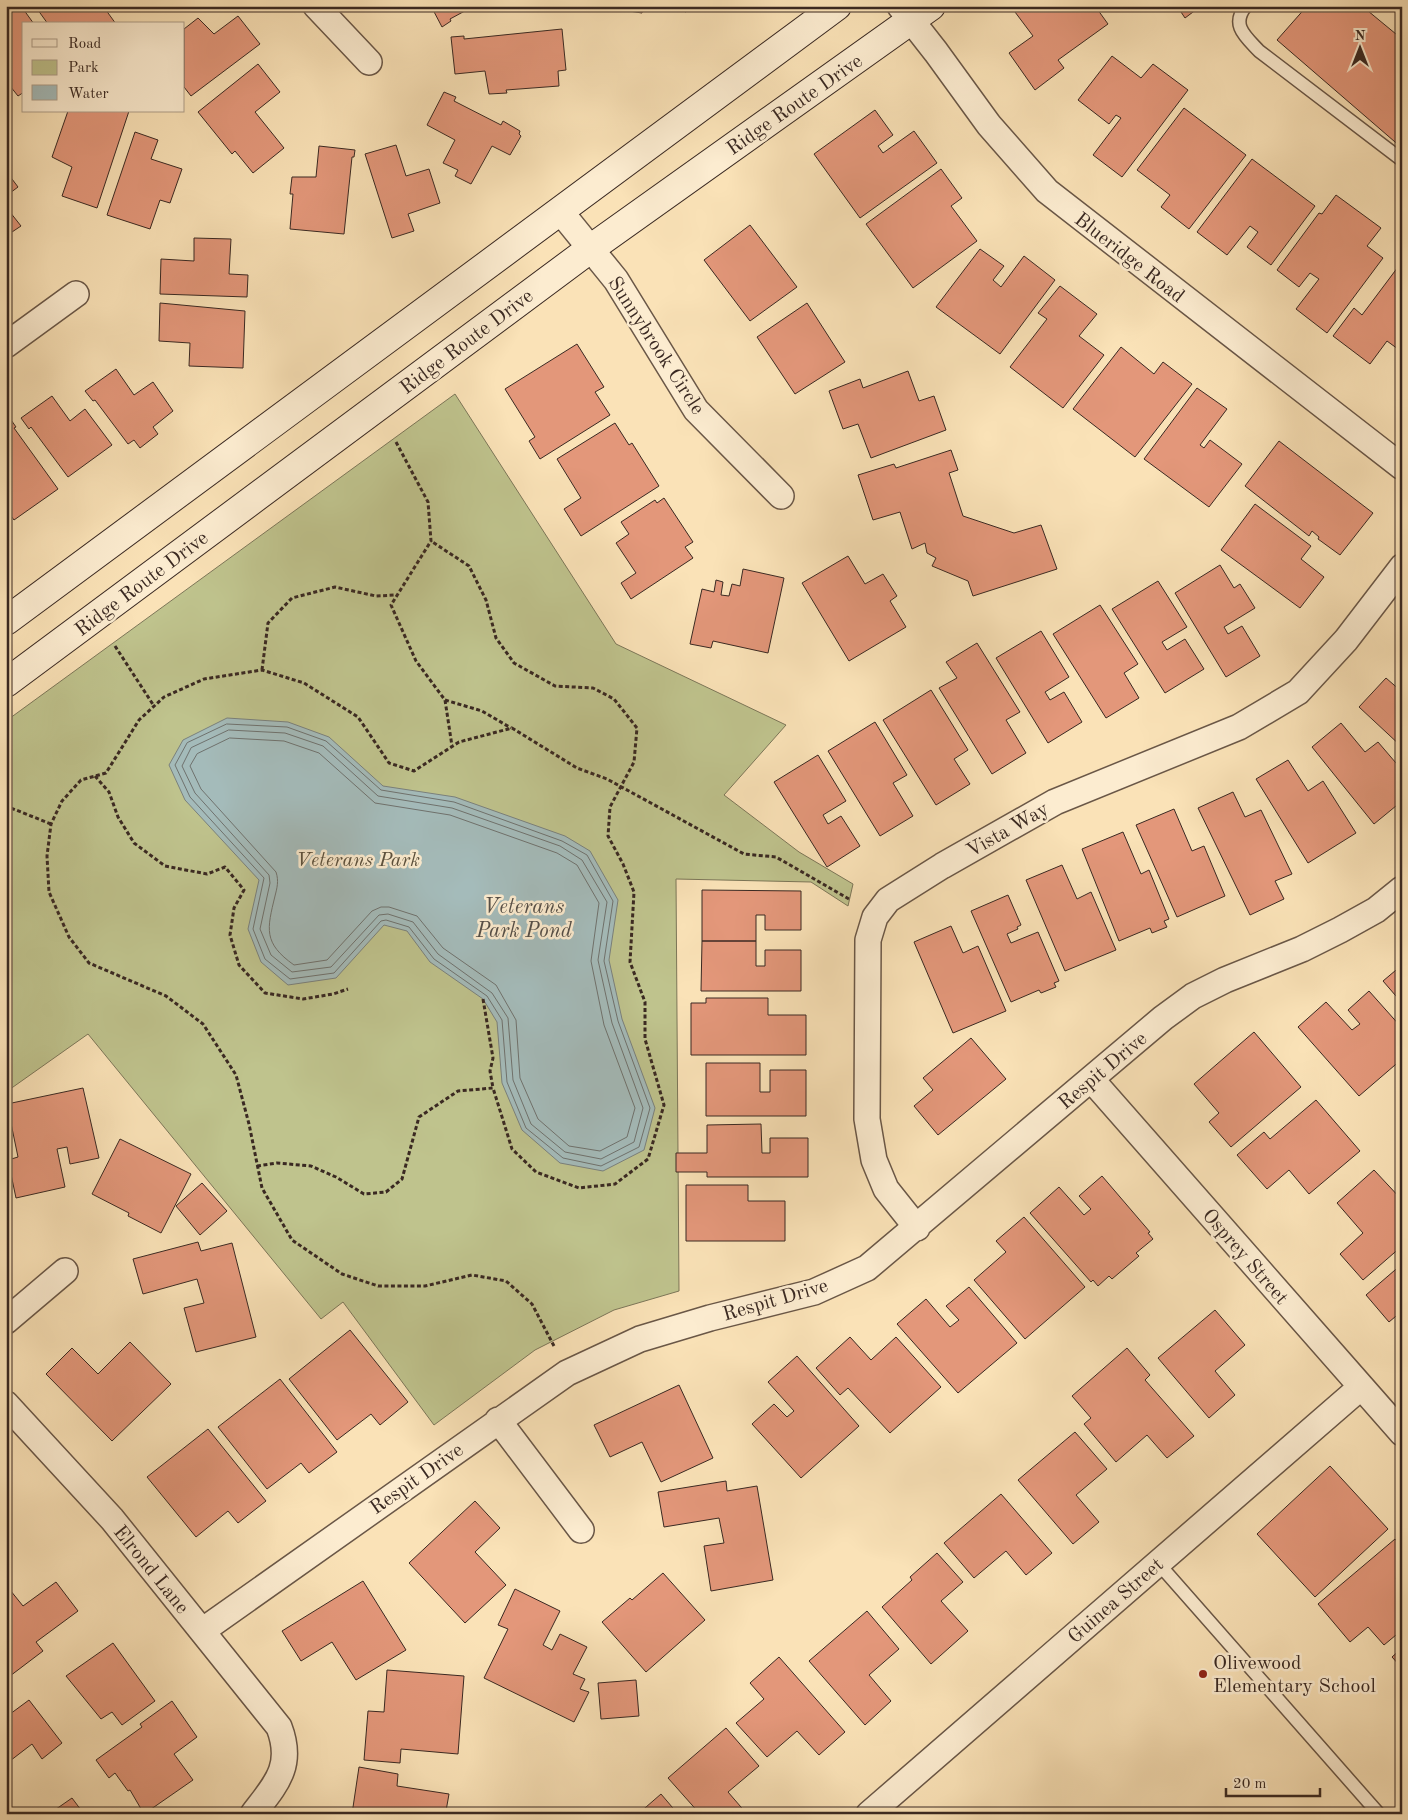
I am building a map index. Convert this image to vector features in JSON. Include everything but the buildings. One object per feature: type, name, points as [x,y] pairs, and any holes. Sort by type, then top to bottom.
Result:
[{"type":"main road","points":[[6,621],[837,6]]},
{"type":"main road","name":"Ridge Route Drive","points":[[6,683],[914,11]]},
{"type":"street","points":[[316,6],[369,62]]},
{"type":"street","name":"Blueridge Road","points":[[914,11],[936,52],[989,125],[1047,191],[1402,467]]},
{"type":"street","name":"Sunnybrook Circle","points":[[560,211],[616,280],[696,410],[781,496]]},
{"type":"street","points":[[6,345],[76,294]]},
{"type":"street","name":"Vista Way","points":[[917,1228],[886,1189],[874,1160],[867,1119],[867,950],[875,917],[888,900],[942,866],[1054,802],[1239,727],[1298,692],[1346,640],[1402,567]]},
{"type":"street","name":"Respit Drive","points":[[202,1631],[566,1372],[640,1339],[710,1318],[814,1292],[867,1268],[917,1228],[1163,1018],[1193,996],[1340,930],[1376,910],[1402,889]]},
{"type":"street","name":"Osprey Street","points":[[1091,1079],[1402,1433]]},
{"type":"street","points":[[6,1321],[65,1271]]},
{"type":"street","name":"Guinea Street","points":[[869,1814],[1361,1387]]},
{"type":"street","name":"Elrond Lane","points":[[6,1404],[112,1520],[278,1727],[285,1743],[279,1779],[253,1814]]},
{"type":"street","points":[[498,1420],[581,1530]]},
{"type":"lane","points":[[1243,10],[1238,21],[1241,32],[1259,51],[1402,160]]},
{"type":"lane","points":[[1158,1563],[1379,1814]]},
{"type":"path","points":[[396,442],[428,502],[431,541],[391,605],[416,660],[445,700],[452,746]]},
{"type":"path","points":[[431,541],[469,566],[486,600],[496,638],[514,663],[555,686],[593,688],[614,698],[637,728],[634,762],[610,807],[608,836],[623,864],[634,892],[630,962],[645,1002],[644,1039],[664,1105],[648,1159],[615,1184],[579,1188],[536,1172],[512,1149],[493,1088],[490,1071],[493,1058],[483,999]]},
{"type":"path","points":[[262,670],[268,622],[292,598],[335,587],[376,596],[397,595]]},
{"type":"path","points":[[115,646],[154,706]]},
{"type":"path","points":[[512,728],[459,742],[414,772],[389,763],[358,717],[304,684],[262,670],[204,679],[164,697],[139,720],[106,772],[81,780],[62,801],[51,824],[47,856],[49,892],[69,937],[89,963],[166,996],[203,1024],[236,1075],[249,1124],[262,1188],[292,1240],[342,1274],[378,1286],[425,1286],[472,1275],[506,1281],[532,1304],[554,1346]]},
{"type":"path","points":[[445,700],[482,711],[577,768],[622,787],[744,854],[776,857],[849,899]]},
{"type":"path","points":[[96,776],[110,792],[118,817],[134,843],[165,866],[207,874],[225,867],[244,890],[234,908],[230,935],[239,965],[265,993],[303,999],[333,994],[348,989]]},
{"type":"path","points":[[6,804],[11,808],[51,824]]},
{"type":"path","points":[[257,1166],[277,1163],[311,1166],[336,1177],[364,1194],[386,1192],[402,1179],[419,1117],[458,1091],[493,1088]]},
{"type":"green space","name":"Veterans Park","points":[[455,394],[616,644],[786,725],[724,795],[799,852],[853,884],[848,906],[811,882],[676,879],[679,1291],[614,1310],[535,1350],[434,1425],[343,1302],[321,1319],[88,1034],[6,1092],[6,721]]},
{"type":"water","name":"Veterans Park Pond","points":[[227,718],[288,722],[329,737],[383,786],[455,797],[565,836],[590,851],[618,900],[609,960],[622,1019],[655,1108],[644,1150],[603,1171],[560,1163],[522,1130],[502,1083],[497,1022],[483,999],[430,962],[407,931],[384,925],[336,978],[288,985],[261,962],[248,929],[259,880],[185,800],[169,765],[183,740]]},
{"type":"place","name":"Olivewood Elementary School","points":[[1203,1674]]}]
